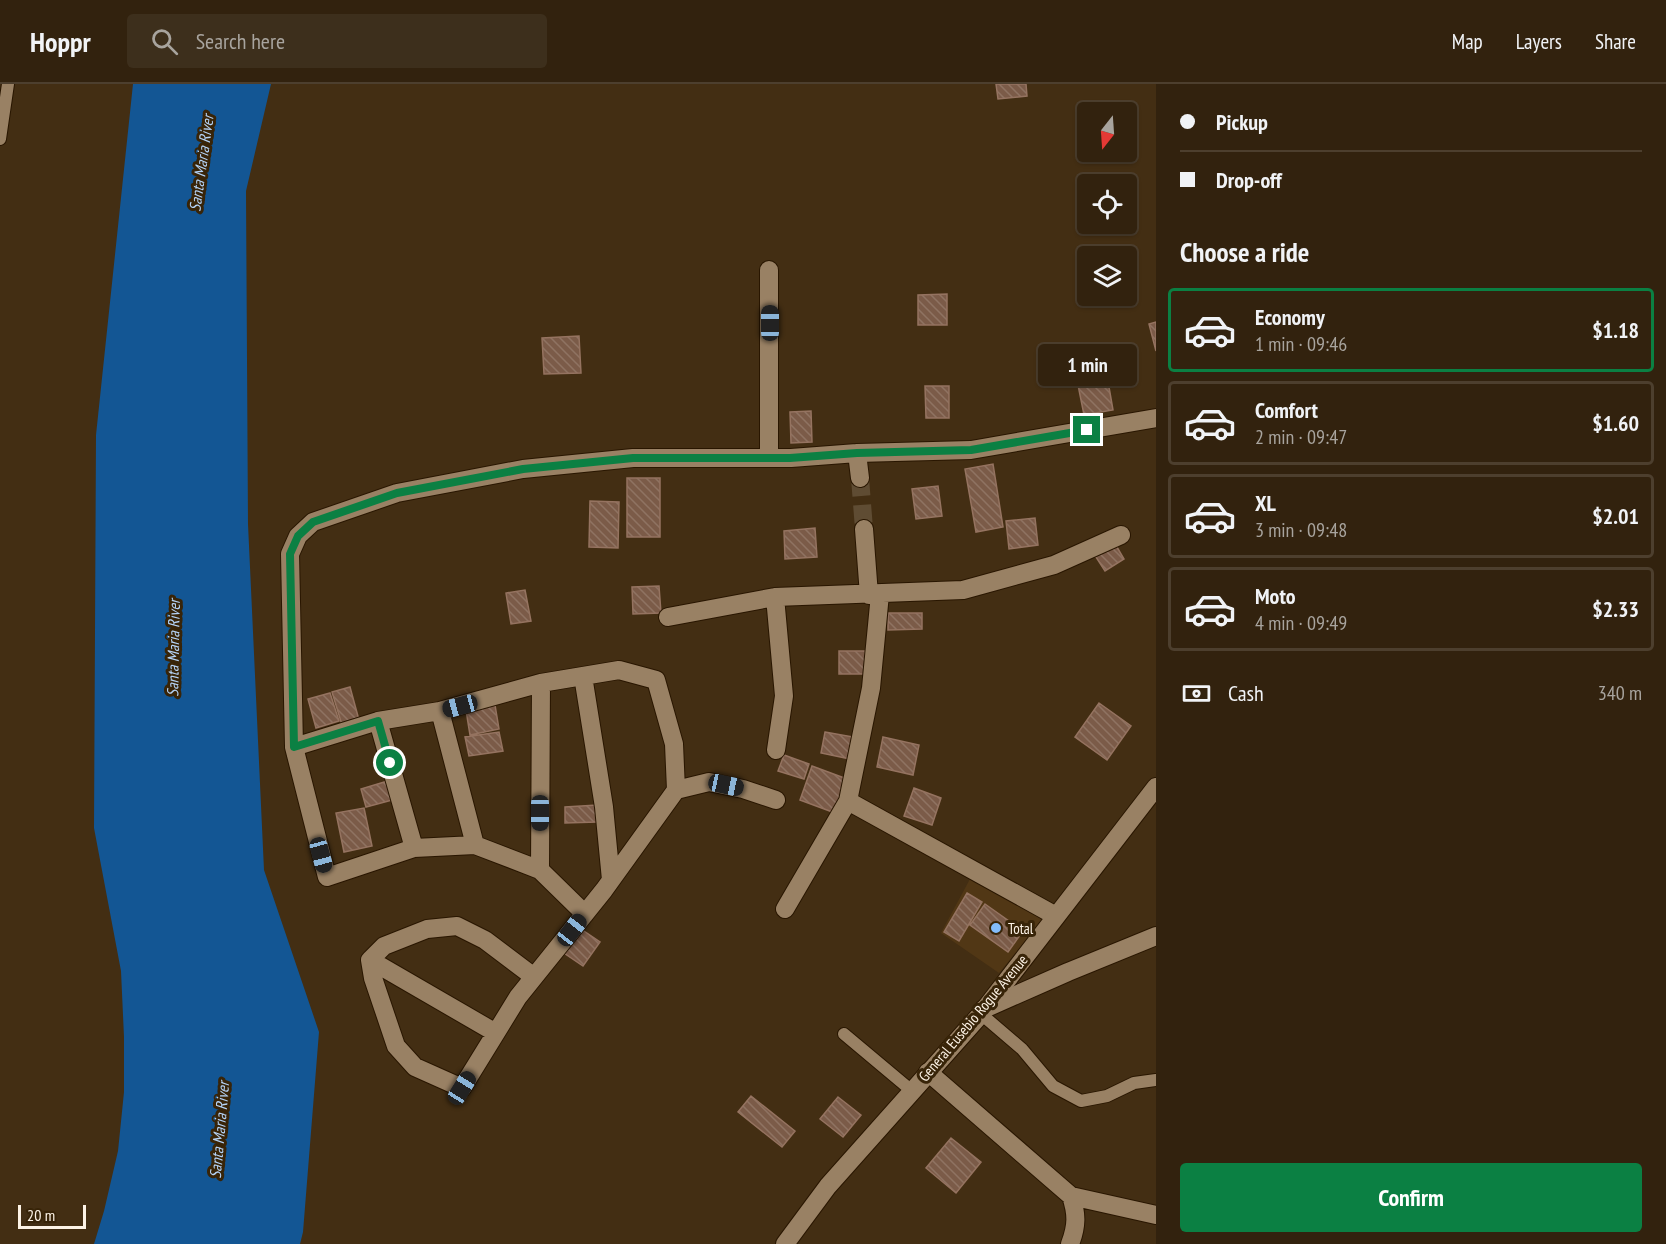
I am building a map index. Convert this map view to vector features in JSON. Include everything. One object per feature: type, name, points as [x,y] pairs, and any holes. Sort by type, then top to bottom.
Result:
[{"type":"street","points":[[769,270],[769,458]]},
{"type":"street","points":[[585,914],[540,870],[474,845],[414,848],[327,877],[294,747],[290,554],[298,536],[313,522],[397,493],[523,469],[633,458],[769,458],[971,450],[1156,418]]},
{"type":"street","points":[[857,453],[860,478]]},
{"type":"street","points":[[784,909],[848,801],[871,688],[874,595],[864,529]]},
{"type":"street","points":[[668,617],[775,597],[963,590],[1054,565],[1121,535]]},
{"type":"street","points":[[775,597],[784,696],[776,750]]},
{"type":"street","points":[[294,747],[378,721],[440,711],[541,683],[618,670],[656,680],[674,744],[676,790],[585,914],[518,997],[462,1088],[415,1067],[396,1046],[373,978],[370,960]]},
{"type":"street","points":[[583,676],[604,807],[610,880]]},
{"type":"street","points":[[540,870],[541,683]]},
{"type":"street","points":[[440,711],[474,845]]},
{"type":"street","points":[[378,721],[414,848]]},
{"type":"street","points":[[676,790],[709,782],[743,789],[776,800]]},
{"type":"street","name":"General Eusebio Rogue Avenue","points":[[785,1244],[828,1186],[982,1012],[1156,788]]},
{"type":"street","points":[[848,801],[1056,916]]},
{"type":"street","points":[[370,960],[384,946],[427,929],[457,926],[485,940],[534,977]]},
{"type":"street","points":[[982,1012],[1068,972],[1156,936]]},
{"type":"street","points":[[370,960],[496,1032]]},
{"type":"street","points":[[928,1072],[1071,1196],[1156,1215]]},
{"type":"street","points":[[1070,1244],[1074,1234],[1076,1212],[1071,1196]]},
{"type":"lane","points":[[0,139],[8,84]]},
{"type":"lane","points":[[982,1012],[1022,1049],[1053,1086],[1081,1101],[1107,1096],[1134,1083],[1156,1080]]},
{"type":"lane","points":[[844,1034],[912,1091]]},
{"type":"shaded area","points":[[970,879],[1043,919],[999,973],[941,933]]},
{"type":"water","name":"Santa Maria River","points":[[133,84],[271,84],[246,191],[248,524],[264,870],[319,1032],[303,1232],[300,1244],[94,1244],[118,1151],[124,1092],[121,971],[94,828],[96,435]]},
{"type":"building","points":[[996,84],[1026,84],[1027,96],[998,99]]},
{"type":"building","points":[[947,294],[947,325],[918,325],[918,295]]},
{"type":"building","points":[[1156,322],[1156,351],[1149,324]]},
{"type":"building","points":[[579,336],[581,373],[544,374],[542,338]]},
{"type":"building","points":[[1106,370],[1113,410],[1084,415],[1076,375]]},
{"type":"building","points":[[925,386],[949,386],[949,418],[926,418]]},
{"type":"building","points":[[811,411],[812,442],[791,443],[790,412]]},
{"type":"building","points":[[993,464],[1003,527],[976,532],[965,469]]},
{"type":"building","points":[[627,478],[660,478],[660,537],[627,537]]},
{"type":"building","points":[[938,486],[942,516],[916,519],[912,489]]},
{"type":"building","points":[[590,501],[619,502],[618,548],[589,547]]},
{"type":"building","points":[[1035,518],[1038,545],[1009,549],[1006,521]]},
{"type":"building","points":[[815,528],[817,557],[785,559],[784,531]]},
{"type":"building","points":[[1114,542],[1124,559],[1105,571],[1094,554]]},
{"type":"building","points":[[659,586],[661,613],[633,614],[632,587]]},
{"type":"building","points":[[525,590],[531,621],[511,624],[506,593]]},
{"type":"building","points":[[888,613],[922,613],[922,629],[888,630]]},
{"type":"building","points":[[839,651],[865,651],[865,674],[839,674]]},
{"type":"building","points":[[350,687],[359,720],[342,725],[332,692]]},
{"type":"building","points":[[330,693],[339,721],[316,728],[308,699]]},
{"type":"building","points":[[1099,703],[1131,726],[1107,760],[1075,737]]},
{"type":"building","points":[[495,705],[499,729],[470,735],[466,710]]},
{"type":"building","points":[[499,732],[503,751],[469,756],[465,737]]},
{"type":"building","points":[[825,732],[859,738],[855,760],[821,753]]},
{"type":"building","points":[[883,737],[919,745],[913,775],[877,767]]},
{"type":"building","points":[[784,755],[809,764],[804,779],[778,771]]},
{"type":"building","points":[[812,766],[847,779],[835,813],[800,800]]},
{"type":"building","points":[[391,780],[396,799],[366,807],[361,789]]},
{"type":"building","points":[[914,788],[941,798],[932,825],[904,816]]},
{"type":"building","points":[[597,805],[597,822],[565,823],[565,807]]},
{"type":"building","points":[[364,808],[372,846],[344,852],[336,813]]},
{"type":"building","points":[[967,893],[982,902],[959,941],[944,932]]},
{"type":"building","name":"Total","points":[[985,904],[1023,931],[1008,952],[970,925]]},
{"type":"building","points":[[581,929],[600,942],[583,966],[564,953]]},
{"type":"building","points":[[751,1096],[795,1131],[782,1147],[738,1112]]},
{"type":"building","points":[[838,1097],[861,1115],[843,1137],[820,1119]]},
{"type":"building","points":[[951,1138],[981,1162],[956,1193],[926,1168]]},
{"type":"tunnel","points":[[860,478],[864,529]]},
{"type":"place","name":"Total","points":[[996,928]]},
{"type":"route","points":[[390,763],[378,721],[294,747],[290,554],[298,536],[313,522],[397,493],[523,469],[633,458],[790,458],[857,453],[971,450],[1087,430]]}]
